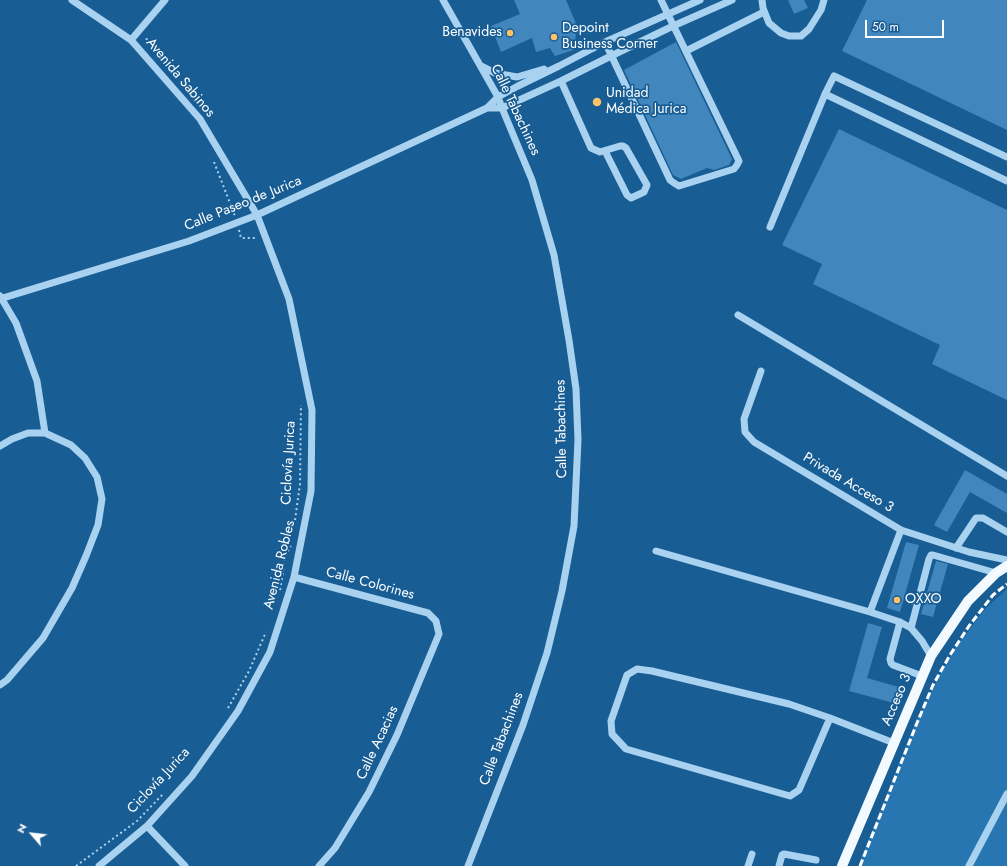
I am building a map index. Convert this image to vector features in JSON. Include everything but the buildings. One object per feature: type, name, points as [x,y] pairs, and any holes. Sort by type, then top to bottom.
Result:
[{"type":"main road","name":"Acceso 3","points":[[842,866],[931,656],[968,601],[996,573],[1007,566]]},
{"type":"street","name":"Avenida Sabinos","points":[[72,0],[131,40],[200,119],[257,215]]},
{"type":"street","points":[[131,40],[165,0]]},
{"type":"street","name":"Calle Tabachines","points":[[444,0],[498,97],[532,180],[554,255],[576,389],[578,440],[574,526],[562,591],[547,653],[522,725],[468,866]]},
{"type":"street","points":[[605,42],[670,180],[679,186],[734,170],[738,165],[738,161],[662,0]]},
{"type":"street","name":"Calle Paseo de Jurica","points":[[1,298],[189,241],[257,215],[487,108],[498,97],[518,86],[605,42],[700,0]]},
{"type":"street","name":"Calle Paseo de Jurica","points":[[487,108],[502,108],[561,82],[611,56],[732,0]]},
{"type":"street","points":[[762,0],[764,12],[769,23],[781,33],[789,36],[801,36],[809,29],[821,10],[824,0]]},
{"type":"street","points":[[686,51],[764,12]]},
{"type":"street","points":[[480,65],[495,73],[517,77],[563,64]]},
{"type":"street","points":[[770,227],[832,77],[835,76],[1007,157]]},
{"type":"street","points":[[561,82],[591,148],[600,152],[620,146],[626,148],[647,185],[644,192],[631,198],[627,195],[605,151]]},
{"type":"street","points":[[825,94],[1007,181]]},
{"type":"street","name":"Avenida Robles","points":[[99,866],[148,826],[192,776],[238,711],[270,652],[294,577],[311,491],[312,410],[289,299],[257,215]]},
{"type":"street","points":[[1,298],[16,323],[37,381],[45,433]]},
{"type":"street","points":[[738,315],[1007,476]]},
{"type":"street","name":"Privada Acceso 3","points":[[761,372],[744,419],[745,432],[754,442],[901,530],[969,552],[1007,560]]},
{"type":"street","points":[[0,446],[12,439],[28,433],[45,433],[71,445],[85,458],[98,477],[102,499],[98,525],[72,588],[43,638],[7,680],[0,685]]},
{"type":"street","points":[[956,548],[976,518],[983,518],[1007,532]]},
{"type":"street","points":[[870,612],[901,530]]},
{"type":"street","points":[[656,551],[870,612],[900,622],[911,628],[922,641],[931,656]]},
{"type":"street","points":[[911,628],[931,555],[996,573]]},
{"type":"street","name":"Calle Colorines","points":[[294,577],[428,613],[436,621]]},
{"type":"street","name":"Calle Acacias","points":[[319,866],[335,848],[369,792],[397,735],[439,634],[436,621]]},
{"type":"street","points":[[900,622],[890,659],[891,663],[922,676]]},
{"type":"street","points":[[830,718],[799,790],[790,796],[626,748],[612,734],[611,721],[627,675],[637,669],[652,671],[789,704],[830,718],[894,743]]},
{"type":"street","points":[[969,866],[1007,794]]},
{"type":"street","points":[[148,826],[185,866]]},
{"type":"street","points":[[748,866],[752,854]]},
{"type":"street","points":[[779,866],[782,855],[784,854],[816,860]]},
{"type":"path","points":[[146,46],[146,36],[149,30]]},
{"type":"path","points":[[212,156],[237,222],[241,238],[256,238]]},
{"type":"path","name":"Ciclovía Jurica","points":[[295,522],[300,484],[301,404]]},
{"type":"path","points":[[279,592],[285,556],[292,544]]},
{"type":"path","points":[[226,712],[249,671],[266,631]]},
{"type":"path","name":"Ciclovía Jurica","points":[[76,866],[137,821],[164,792]]},
{"type":"shaded area","points":[[1007,589],[1007,866],[858,866],[915,723],[935,683],[956,647],[986,608]]},
{"type":"railway","points":[[860,866],[933,685],[969,626],[993,595],[1007,584]]},
{"type":"place","name":"Benavides","points":[[510,33]]},
{"type":"place","name":"Depoint Business Corner","points":[[554,37]]},
{"type":"place","name":"Unidad Médica Jurica","points":[[597,102]]},
{"type":"place","name":"OXXO","points":[[897,600]]}]
